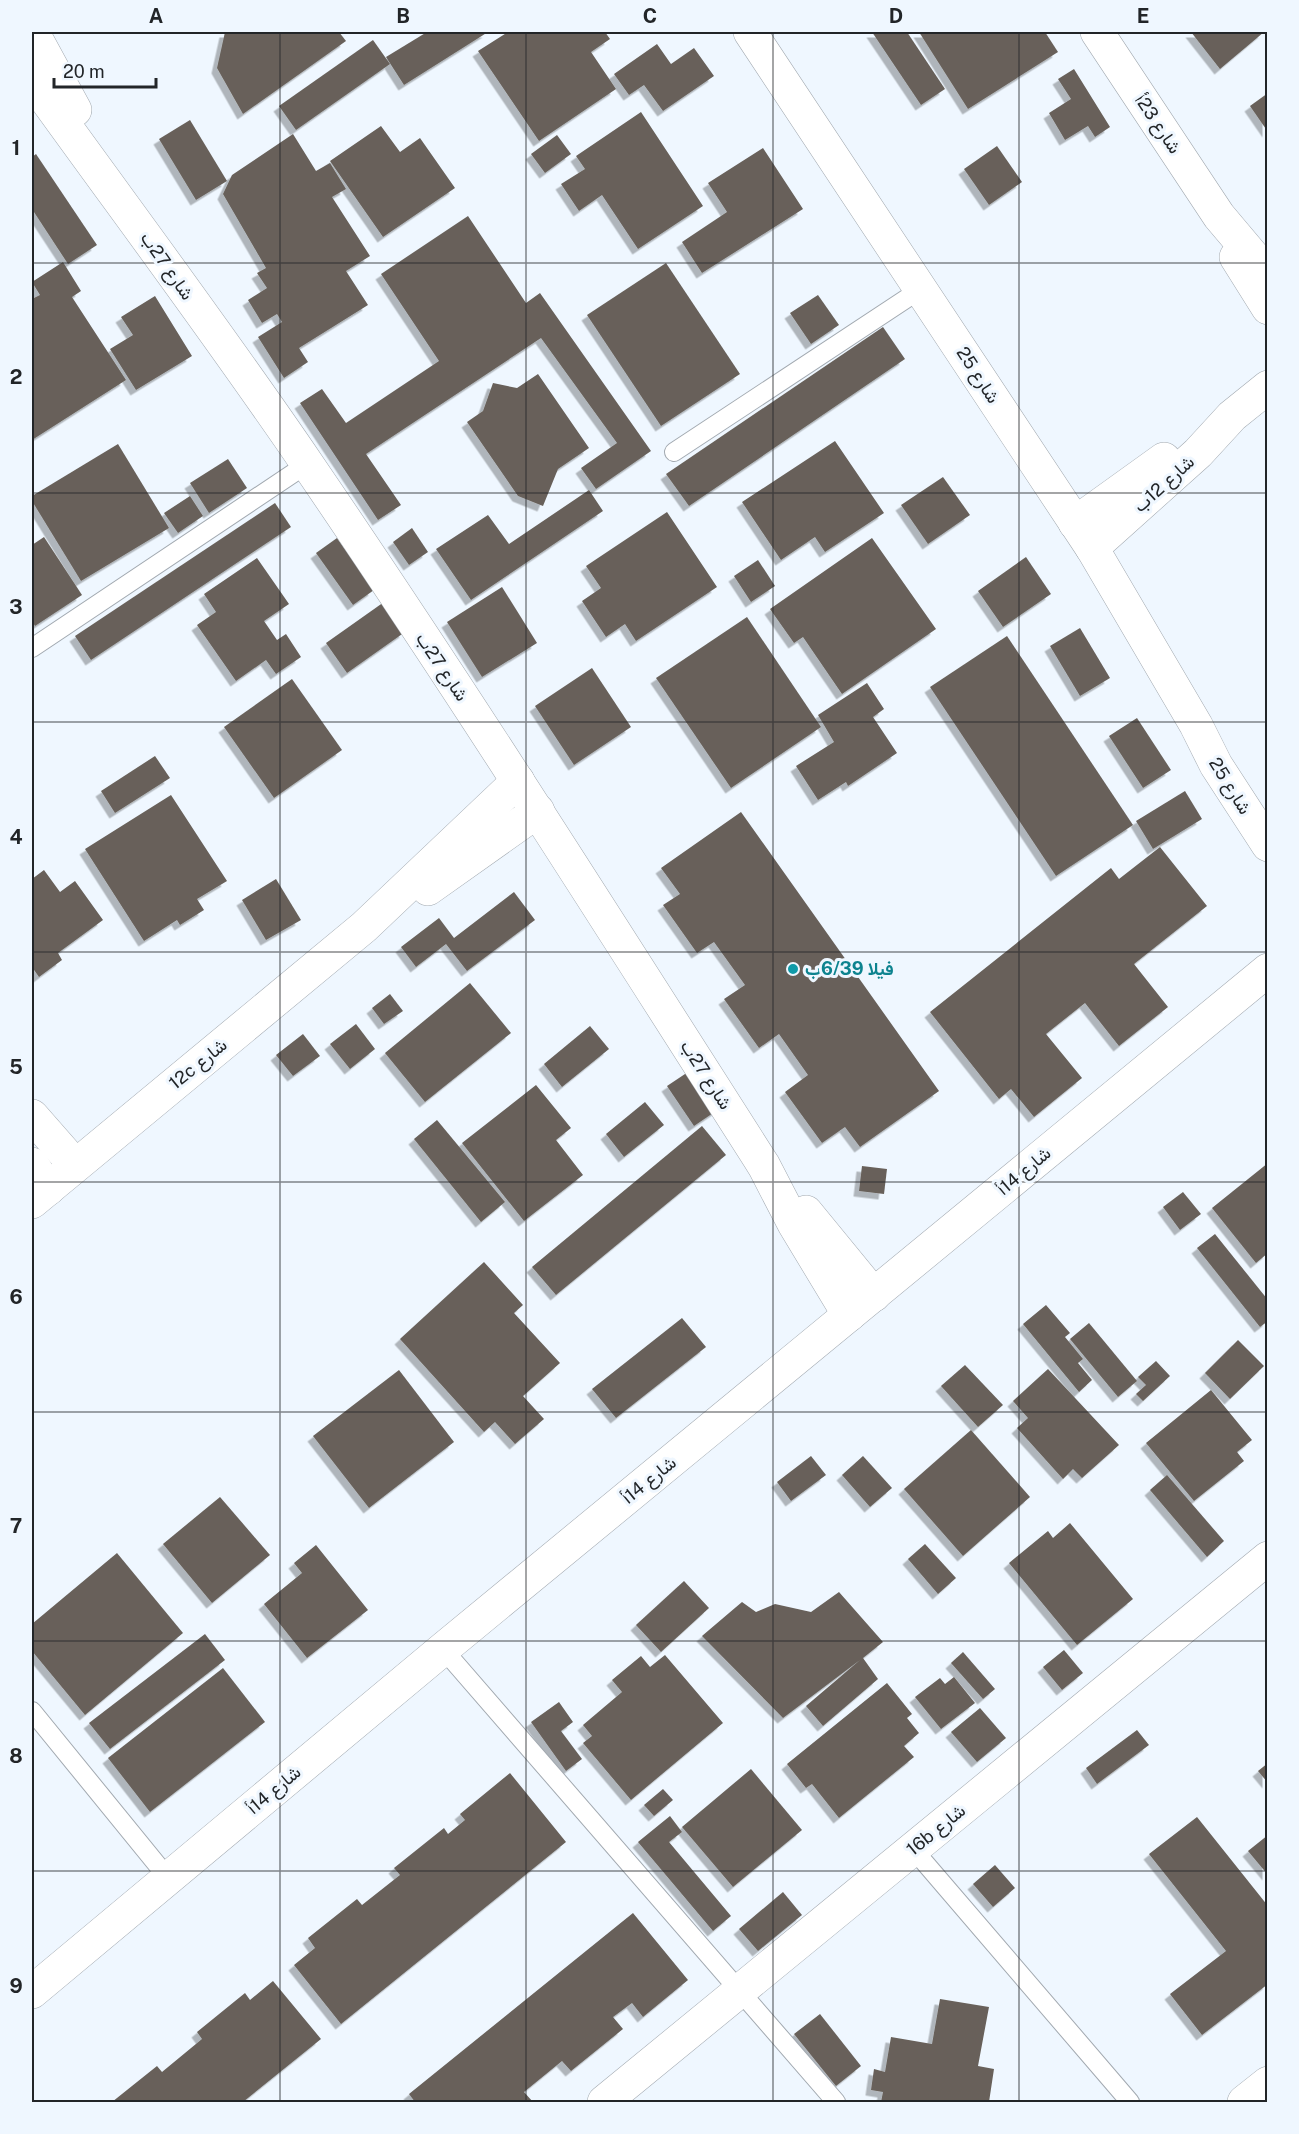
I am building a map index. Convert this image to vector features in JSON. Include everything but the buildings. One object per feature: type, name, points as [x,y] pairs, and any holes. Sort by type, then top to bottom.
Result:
[{"type":"street","name":"شارع 25","points":[[750,32],[1084,536],[1196,725],[1222,775],[1268,845]]},
{"type":"street","name":"شارع 23أ","points":[[1096,32],[1219,216],[1268,274]]},
{"type":"street","name":"شارع 27ب","points":[[34,33],[87,131],[105,177]]},
{"type":"street","name":"شارع 27ب","points":[[32,80],[105,177],[307,464],[538,811],[764,1166],[794,1224],[849,1315]]},
{"type":"street","name":"شارع 23أ","points":[[1219,216],[1239,261],[1268,308]]},
{"type":"street","name":"شارع 12ب","points":[[1084,536],[1189,441],[1232,416],[1268,387]]},
{"type":"street","name":"شارع 25","points":[[1196,725],[1228,759],[1268,810]]},
{"type":"street","name":"12c شارع","points":[[37,1185],[75,1165],[364,927],[518,781]]},
{"type":"street","name":"12c شارع","points":[[364,927],[407,904],[538,811]]},
{"type":"street","name":"شارع 14أ","points":[[32,1992],[443,1649],[1268,970]]},
{"type":"street","points":[[32,1116],[75,1165]]},
{"type":"street","name":"شارع 27ب","points":[[764,1166],[795,1198],[874,1295]]},
{"type":"street","name":"16b شارع","points":[[604,2103],[1268,1558]]},
{"type":"street","points":[[1244,2103],[1268,2083]]},
{"type":"lane","points":[[674,452],[921,289]]},
{"type":"lane","points":[[32,648],[307,464]]},
{"type":"lane","points":[[443,1649],[741,1990],[836,2103]]},
{"type":"lane","points":[[32,1711],[168,1878]]},
{"type":"lane","points":[[913,1849],[1131,2103]]},
{"type":"place","name":"فيلا 6/39ب","points":[[793,969]]}]
